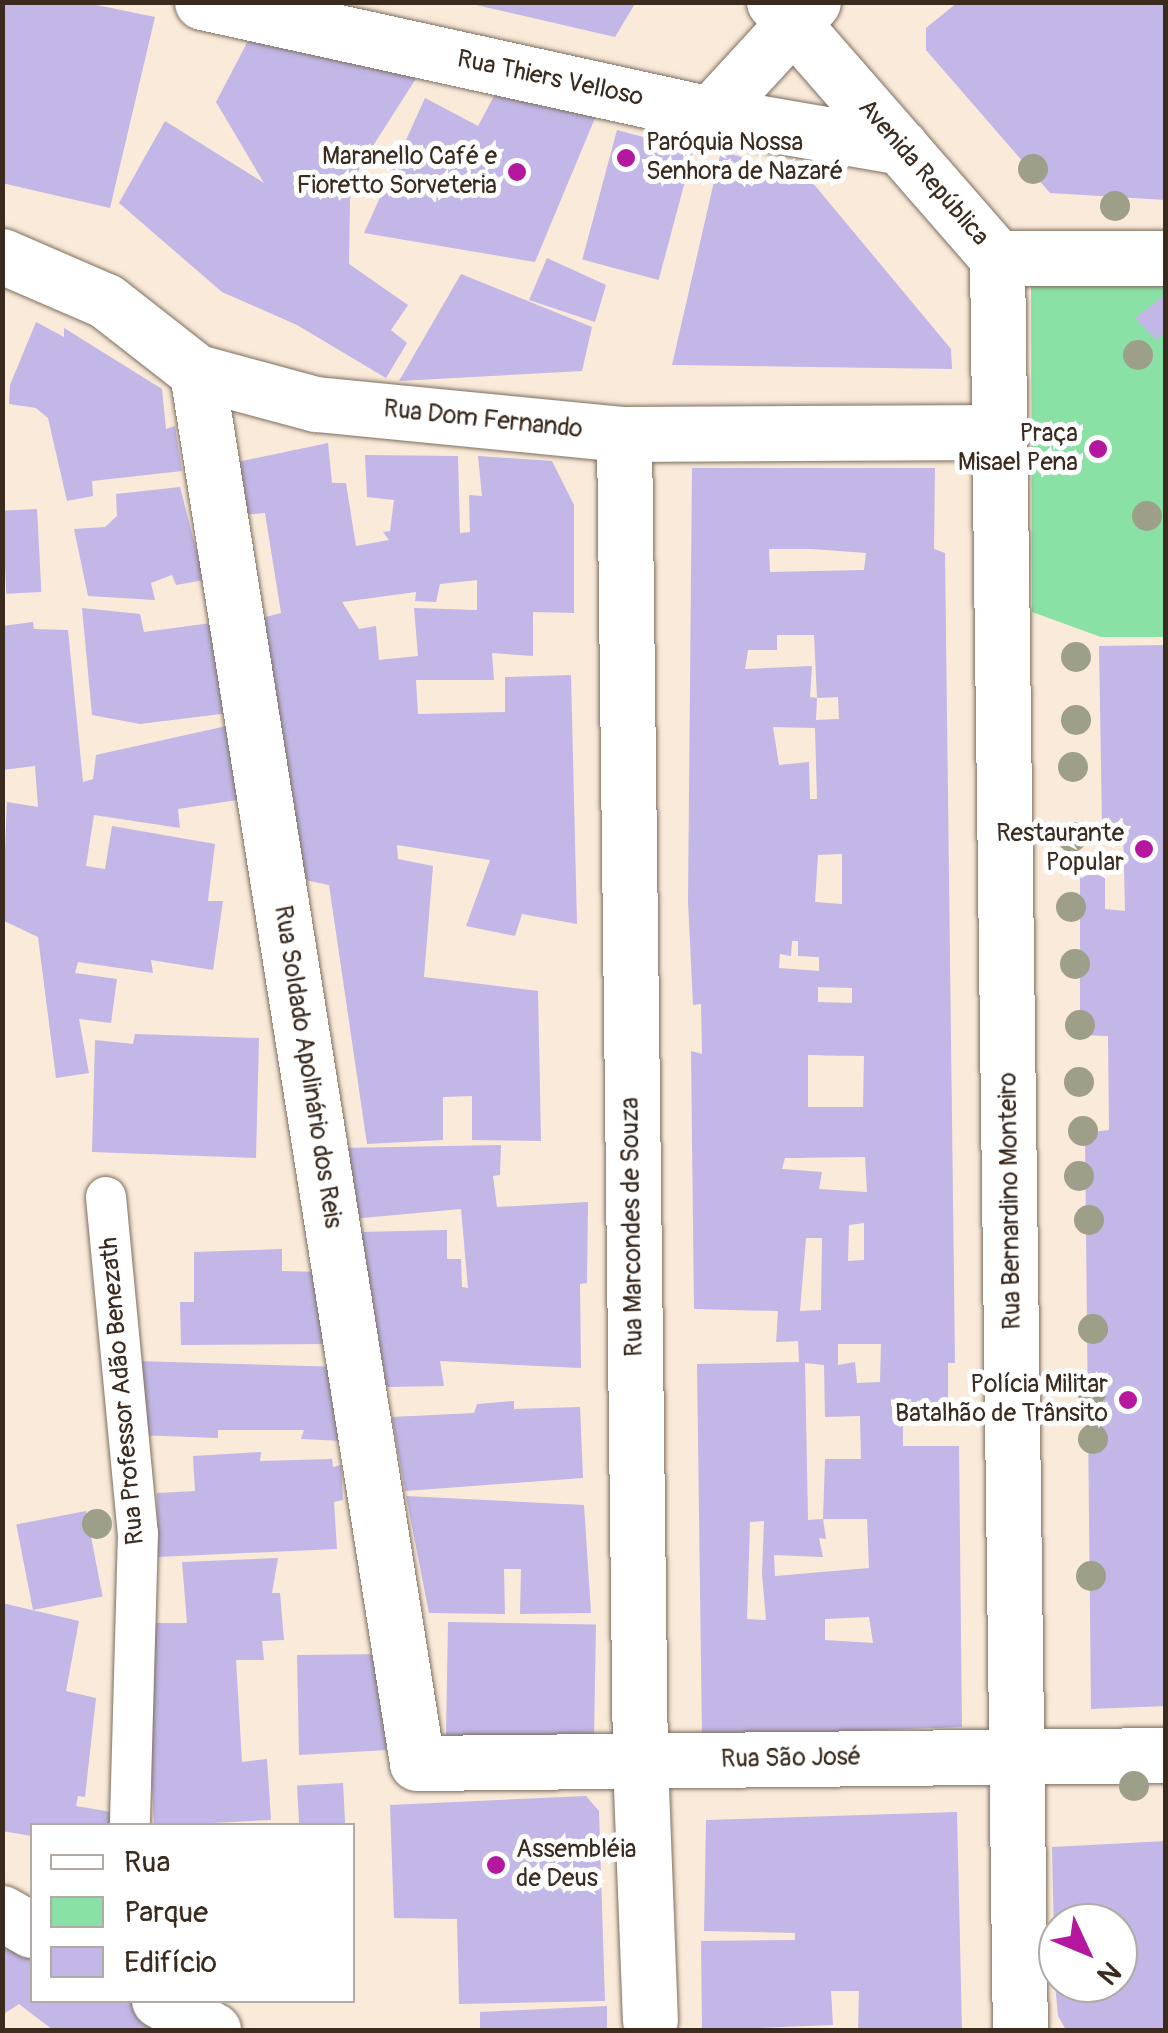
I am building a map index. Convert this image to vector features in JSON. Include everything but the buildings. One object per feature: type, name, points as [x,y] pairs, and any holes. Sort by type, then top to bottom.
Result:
[{"type":"street","name":"Rua Thiers Velloso","points":[[202,2],[710,114],[901,147]]},
{"type":"street","points":[[710,114],[792,8]]},
{"type":"street","name":"Avenida República","points":[[792,8],[901,147],[997,258],[1002,432]]},
{"type":"street","name":"Rua Dom Fernando","points":[[2,256],[106,301],[197,372],[316,404],[624,434],[1002,432]]},
{"type":"street","points":[[997,258],[1166,258]]},
{"type":"street","name":"Rua Soldado Apolinário dos Reis","points":[[197,372],[417,1762]]},
{"type":"street","name":"Rua Bernardino Monteiro","points":[[1002,432],[1020,2030]]},
{"type":"street","name":"Rua Marcondes de Souza","points":[[624,434],[640,1760],[650,2020]]},
{"type":"street","name":"Rua São José","points":[[417,1762],[1166,1755]]},
{"type":"street","points":[[2,1913],[30,1929]]},
{"type":"street","points":[[165,2003],[213,2030]]},
{"type":"lane","name":"Rua Professor Adão Benezath","points":[[106,1197],[138,1534],[130,1823]]},
{"type":"green space","name":"Praça Misael Pena","points":[[1165,285],[1165,637],[1101,637],[1032,612],[1031,286]]},
{"type":"place","name":"Paróquia Nossa Senhora de Nazaré","points":[[626,158]]},
{"type":"place","name":"Maranello Café e Fioretto Sorveteria","points":[[517,172]]},
{"type":"place","name":"Praça Misael Pena","points":[[1098,449]]},
{"type":"place","name":"Restaurante Popular","points":[[1144,849]]},
{"type":"place","name":"Polícia Militar Batalhão de Trânsito","points":[[1128,1400]]},
{"type":"place","name":"Assembléia de Deus","points":[[496,1865]]}]
